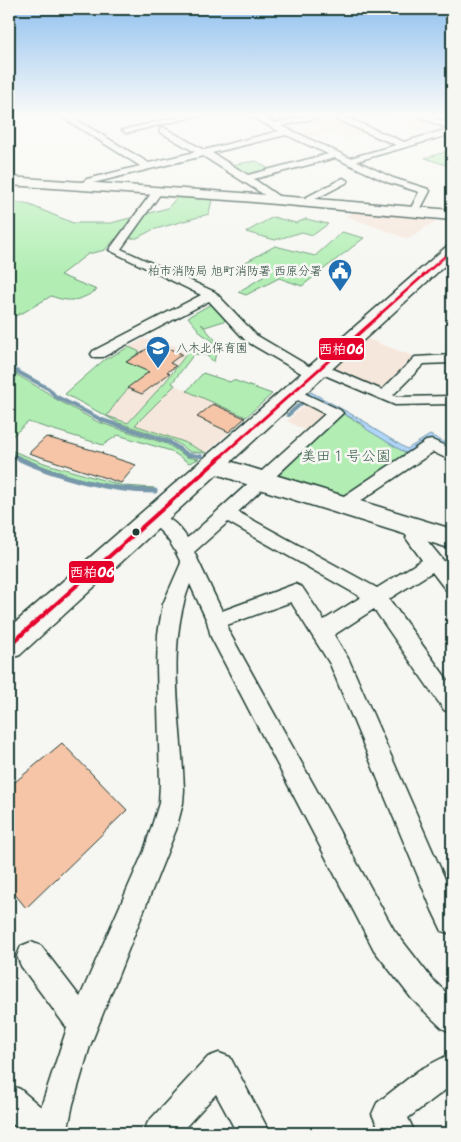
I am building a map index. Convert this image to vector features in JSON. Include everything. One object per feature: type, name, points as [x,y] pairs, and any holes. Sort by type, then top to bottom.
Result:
[{"type":"street","points":[[81,187],[90,181],[148,167]]},
{"type":"street","points":[[229,167],[247,178],[276,200]]},
{"type":"street","points":[[247,178],[288,167]]},
{"type":"street","points":[[362,167],[390,180],[425,191],[414,212]]},
{"type":"street","points":[[9,181],[452,215]]},
{"type":"street","points":[[302,202],[343,181]]},
{"type":"street","points":[[156,193],[117,245],[116,250],[211,295],[251,338],[316,371],[395,401],[452,400]]},
{"type":"street","points":[[9,646],[316,371],[449,257]]},
{"type":"street","points":[[98,354],[211,295]]},
{"type":"street","points":[[384,396],[420,360],[452,360]]},
{"type":"street","points":[[9,1100],[42,1129],[51,1132],[66,1074],[83,1025],[160,842],[171,802],[173,782],[170,760],[168,688],[170,617],[187,557],[197,540],[335,413],[293,392]]},
{"type":"street","points":[[341,506],[432,445],[452,456]]},
{"type":"street","points":[[212,464],[341,506],[452,539]]},
{"type":"street","points":[[226,513],[377,597],[452,703]]},
{"type":"street","points":[[152,518],[172,532],[187,557],[217,621],[218,631],[384,940],[422,990],[452,1018]]},
{"type":"street","points":[[417,528],[415,538],[452,584]]},
{"type":"street","points":[[320,633],[434,561]]},
{"type":"street","points":[[217,621],[295,592],[320,633],[340,660],[420,854],[441,901],[452,920]]},
{"type":"street","points":[[31,956],[83,1025]]},
{"type":"street","points":[[159,1133],[219,1068],[254,1133]]},
{"type":"street","points":[[399,1133],[388,1114],[430,1081],[452,1068]]},
{"type":"shaded area","points":[[356,210],[442,217],[408,239],[346,216]]},
{"type":"shaded area","points":[[365,338],[415,357],[385,388],[380,389],[334,371],[331,367]]},
{"type":"shaded area","points":[[144,339],[190,349],[153,396],[128,423],[107,416],[65,394],[104,360]]},
{"type":"shaded area","points":[[175,385],[246,417],[206,453],[184,442],[135,425]]},
{"type":"shaded area","points":[[307,403],[324,412],[325,417],[308,432],[287,421]]},
{"type":"green space","points":[[234,167],[266,167],[269,169],[246,175]]},
{"type":"green space","points":[[177,197],[212,199],[209,214],[152,230],[137,238],[115,239],[105,250],[88,254],[60,275],[97,290],[75,300],[64,300],[51,296],[9,319],[9,203],[25,203],[73,223],[111,223],[168,208]]},
{"type":"green space","points":[[273,217],[296,223],[306,219],[328,224],[313,235],[302,232],[275,240],[246,232]]},
{"type":"green space","points":[[342,232],[364,238],[302,286],[279,278],[246,295],[238,292],[268,274],[244,263],[275,246],[315,256]]},
{"type":"green space","points":[[215,302],[227,320],[205,327],[201,324],[218,343],[214,362],[206,355],[194,354],[172,383],[175,385],[135,425],[184,442],[206,453],[190,452],[172,440],[119,423],[65,394],[104,360],[129,347],[140,352],[126,362],[150,371],[125,392],[107,416],[128,423],[166,381],[191,348],[211,353],[213,351],[213,341],[202,334],[188,317]]},
{"type":"green space","points":[[9,370],[52,397],[98,422],[167,444],[187,457],[199,459],[189,463],[171,451],[118,435],[103,445],[28,422],[9,439]]},
{"type":"green space","points":[[203,373],[230,382],[233,380],[272,394],[246,417],[187,391]]},
{"type":"green space","name":"美田１号公園","points":[[344,414],[409,455],[345,496],[336,497],[280,480],[278,474]]},
{"type":"green space","points":[[9,447],[11,448],[10,450],[47,464],[124,486],[154,488],[120,487],[80,479],[9,452]]},
{"type":"water","points":[[311,392],[369,424],[407,449],[430,435],[452,446],[452,451],[432,440],[409,455],[366,429],[364,425],[308,394]]},
{"type":"building","name":"八木北保育園","points":[[156,343],[182,354],[170,363],[176,366],[167,372],[170,373],[142,394],[127,388],[149,372],[126,362]]},
{"type":"building","points":[[213,404],[245,418],[229,432],[197,417]]},
{"type":"building","points":[[46,437],[103,453],[136,465],[121,483],[29,453]]},
{"type":"building","points":[[62,743],[127,810],[26,908],[9,887],[9,787]]},
{"type":"waterway","points":[[9,367],[49,389],[55,396],[102,420],[169,442],[188,455],[201,456]]},
{"type":"waterway","points":[[288,415],[304,401]]},
{"type":"waterway","points":[[9,454],[16,457]]},
{"type":"waterway","points":[[13,456],[46,470],[82,481],[119,488],[155,491]]},
{"type":"transit line","name":"西柏06","points":[[9,646],[452,250]]},
{"type":"place","name":"柏市消防局 旭町消防署 西原分署","points":[[340,292]]},
{"type":"place","name":"八木北保育園","points":[[158,369]]}]
